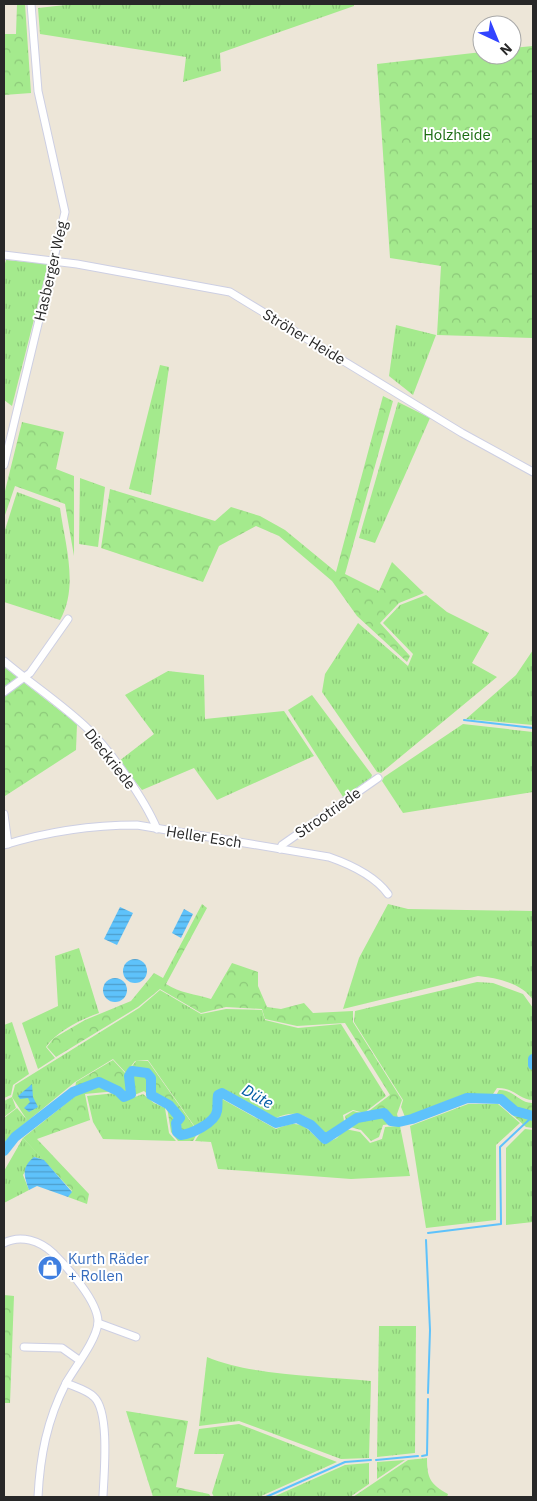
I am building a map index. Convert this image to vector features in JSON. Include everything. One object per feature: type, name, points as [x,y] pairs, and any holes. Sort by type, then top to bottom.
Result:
[{"type":"street","name":"Hasberger Weg","points":[[4,466],[65,212],[38,91],[31,4]]},
{"type":"street","name":"Ströher Heide","points":[[4,254],[54,260],[230,292],[462,432],[533,472]]},
{"type":"street","points":[[4,692],[24,678],[68,619]]},
{"type":"street","name":"Dieckriede","points":[[4,662],[90,731],[150,812],[157,829]]},
{"type":"street","name":"Strootriede","points":[[280,849],[282,845],[378,778]]},
{"type":"street","points":[[4,814],[6,844]]},
{"type":"street","name":"Heller Esch","points":[[6,844],[72,830],[111,825],[137,825],[329,857],[346,863],[380,885],[388,894]]},
{"type":"street","points":[[4,1242],[19,1239],[31,1240],[53,1254],[93,1302],[98,1323],[66,1383],[46,1431],[38,1497]]},
{"type":"street","points":[[98,1323],[136,1337]]},
{"type":"street","points":[[24,1347],[62,1348],[79,1360]]},
{"type":"street","points":[[66,1383],[90,1393],[100,1404],[104,1456],[103,1496]]},
{"type":"green space","points":[[17,4],[25,4],[31,93],[4,95],[4,34],[16,34]]},
{"type":"green space","points":[[74,4],[354,4],[354,6],[220,53],[221,71],[183,82],[186,57],[40,34],[38,8]]},
{"type":"green space","name":"Holzheide","points":[[533,46],[533,338],[437,335],[441,266],[390,258],[377,64],[472,53],[472,65],[522,65],[522,47]]},
{"type":"green space","points":[[6,260],[48,264],[12,406],[4,400],[4,267]]},
{"type":"green space","points":[[396,325],[436,335],[413,395],[389,376]]},
{"type":"green space","points":[[160,365],[169,367],[151,495],[129,489]]},
{"type":"green space","points":[[383,396],[393,401],[345,574],[379,591],[392,562],[424,593],[399,603],[380,623],[410,656],[407,662],[357,616],[332,581],[279,536],[256,526],[219,546],[203,582],[101,548],[110,489],[215,521],[231,507],[260,516],[285,530],[336,572]]},
{"type":"green space","points":[[398,402],[430,418],[375,543],[359,538]]},
{"type":"green space","points":[[22,422],[64,432],[56,469],[74,476],[74,556],[65,504],[15,486],[4,518],[4,495]]},
{"type":"green space","points":[[80,478],[105,487],[98,547],[79,544]]},
{"type":"green space","points":[[17,492],[60,508],[70,580],[66,607],[60,620],[4,602],[4,533]]},
{"type":"green space","points":[[426,595],[447,612],[489,633],[472,663],[497,677],[381,773],[377,772],[322,692],[325,674],[358,623],[408,666],[413,654],[383,623],[400,605]]},
{"type":"green space","points":[[533,650],[533,725],[466,719],[516,675]]},
{"type":"green space","points":[[4,667],[77,724],[76,750],[5,796]]},
{"type":"green space","points":[[168,671],[204,675],[205,719],[284,711],[314,756],[217,800],[194,768],[142,790],[119,761],[154,734],[125,695]]},
{"type":"green space","points":[[312,695],[372,775],[371,778],[343,797],[288,710]]},
{"type":"green space","points":[[463,724],[533,732],[533,792],[403,813],[382,781],[384,777]]},
{"type":"green space","points":[[202,904],[207,908],[166,984],[182,991],[211,999],[232,963],[258,972],[258,986],[267,1007],[281,1009],[304,1003],[313,1013],[353,1011],[353,1022],[402,1100],[397,1114],[399,1123],[383,1125],[379,1137],[371,1141],[361,1130],[347,1126],[345,1116],[353,1111],[365,1114],[390,1095],[345,1023],[297,1026],[265,1019],[262,1009],[226,1007],[201,1013],[160,989],[138,1007],[56,1057],[47,1047],[54,1038],[85,1020],[131,1001],[154,973],[163,978]]},
{"type":"green space","points":[[388,904],[408,909],[533,911],[533,1000],[516,985],[493,978],[478,976],[343,1009],[359,958]]},
{"type":"green space","points":[[79,948],[99,1013],[77,1023],[56,1036],[46,1047],[55,1058],[38,1069],[22,1023],[58,1006],[55,956]]},
{"type":"green space","points":[[477,982],[493,983],[523,994],[533,1008],[533,1053],[528,1061],[533,1071],[533,1100],[524,1098],[508,1089],[497,1088],[493,1094],[465,1094],[405,1117],[401,1107],[403,1100],[354,1022],[355,1011]]},
{"type":"green space","points":[[160,990],[201,1014],[226,1009],[262,1010],[265,1020],[298,1028],[341,1024],[386,1096],[364,1113],[353,1110],[343,1115],[344,1121],[333,1132],[326,1134],[315,1123],[304,1116],[291,1114],[276,1118],[224,1089],[214,1094],[213,1110],[209,1117],[195,1127],[148,1060],[135,1061],[126,1073],[113,1059],[75,1082],[12,1134],[4,1144],[4,1118],[17,1108],[27,1120],[12,1097],[15,1085],[139,1008]]},
{"type":"green space","points":[[12,1022],[29,1074],[13,1085],[11,1095],[4,1098],[4,1025]]},
{"type":"green space","points":[[113,1060],[126,1074],[136,1061],[148,1061],[198,1132],[193,1141],[178,1141],[171,1132],[167,1107],[155,1101],[144,1091],[125,1099],[117,1091],[85,1094],[90,1120],[37,1139],[89,1194],[87,1204],[68,1197],[72,1191],[23,1138],[74,1097],[76,1082]]},
{"type":"green space","points":[[499,1090],[504,1090],[528,1103],[533,1103],[533,1128],[526,1127],[499,1103],[492,1103]]},
{"type":"green space","points":[[116,1093],[124,1101],[143,1094],[154,1103],[165,1108],[169,1133],[176,1141],[103,1139],[93,1122],[87,1096]]},
{"type":"green space","points":[[12,1097],[16,1108],[4,1117],[4,1101]]},
{"type":"green space","points":[[222,1099],[276,1129],[292,1124],[303,1126],[324,1144],[337,1138],[345,1129],[360,1132],[370,1143],[382,1139],[385,1127],[400,1126],[410,1176],[351,1179],[218,1169],[211,1142],[195,1141],[219,1117]]},
{"type":"green space","points":[[468,1104],[498,1104],[520,1123],[496,1145],[496,1220],[426,1228],[410,1126]]},
{"type":"green space","points":[[525,1129],[533,1130],[533,1222],[506,1225],[506,1148]]},
{"type":"green space","points":[[23,1138],[44,1160],[34,1157],[23,1175],[29,1190],[4,1203],[4,1171]]},
{"type":"green space","points":[[4,1295],[14,1296],[10,1403],[4,1403]]},
{"type":"green space","points":[[379,1326],[416,1326],[415,1453],[377,1457]]},
{"type":"green space","points":[[207,1357],[266,1372],[371,1381],[369,1458],[341,1459],[239,1421],[199,1426]]},
{"type":"green space","points":[[126,1411],[188,1421],[176,1487],[209,1494],[211,1497],[153,1497]]},
{"type":"green space","points":[[239,1424],[337,1462],[259,1497],[214,1497],[212,1493],[224,1454],[194,1454],[199,1429]]},
{"type":"green space","points":[[427,1458],[431,1480],[437,1487],[448,1494],[447,1497],[353,1497],[408,1460]]},
{"type":"green space","points":[[405,1460],[377,1479],[377,1462]]},
{"type":"green space","points":[[369,1463],[369,1484],[350,1497],[273,1497],[345,1465]]},
{"type":"water","points":[[120,907],[133,913],[117,945],[104,939]]},
{"type":"water","points":[[184,909],[193,914],[181,938],[172,933]]},
{"type":"water","points":[[135,959],[143,963],[147,971],[143,979],[135,983],[127,979],[123,971],[127,963]]},
{"type":"water","points":[[115,978],[123,982],[127,990],[123,998],[115,1002],[107,998],[103,990],[107,982]]},
{"type":"water","points":[[32,1084],[33,1097],[38,1107],[29,1112],[24,1108],[30,1102],[28,1098],[20,1099],[18,1096]]},
{"type":"water","points":[[34,1157],[44,1160],[72,1192],[68,1197],[37,1186],[29,1190],[25,1168]]},
{"type":"waterway","points":[[464,720],[533,728]]},
{"type":"waterway","name":"Düte","points":[[533,1059],[533,1065]]},
{"type":"waterway","name":"Düte","points":[[4,1151],[15,1137],[73,1092],[99,1082],[118,1091],[124,1097],[131,1094],[129,1076],[132,1071],[147,1073],[151,1078],[151,1095],[169,1105],[180,1118],[176,1123],[177,1132],[181,1135],[191,1133],[212,1120],[217,1111],[218,1095],[222,1093],[276,1123],[297,1118],[311,1125],[325,1139],[357,1118],[384,1113],[391,1121],[399,1122],[467,1098],[501,1099],[515,1111],[533,1116]]},
{"type":"waterway","points":[[428,1233],[501,1224],[500,1147],[533,1116]]},
{"type":"waterway","points":[[426,1240],[430,1330],[428,1393]]},
{"type":"waterway","points":[[422,1456],[427,1455],[428,1399]]},
{"type":"waterway","points":[[376,1460],[418,1456]]},
{"type":"waterway","points":[[266,1497],[345,1462],[371,1460]]},
{"type":"place","name":"Kurth Räder + Rollen","points":[[50,1268]]}]
